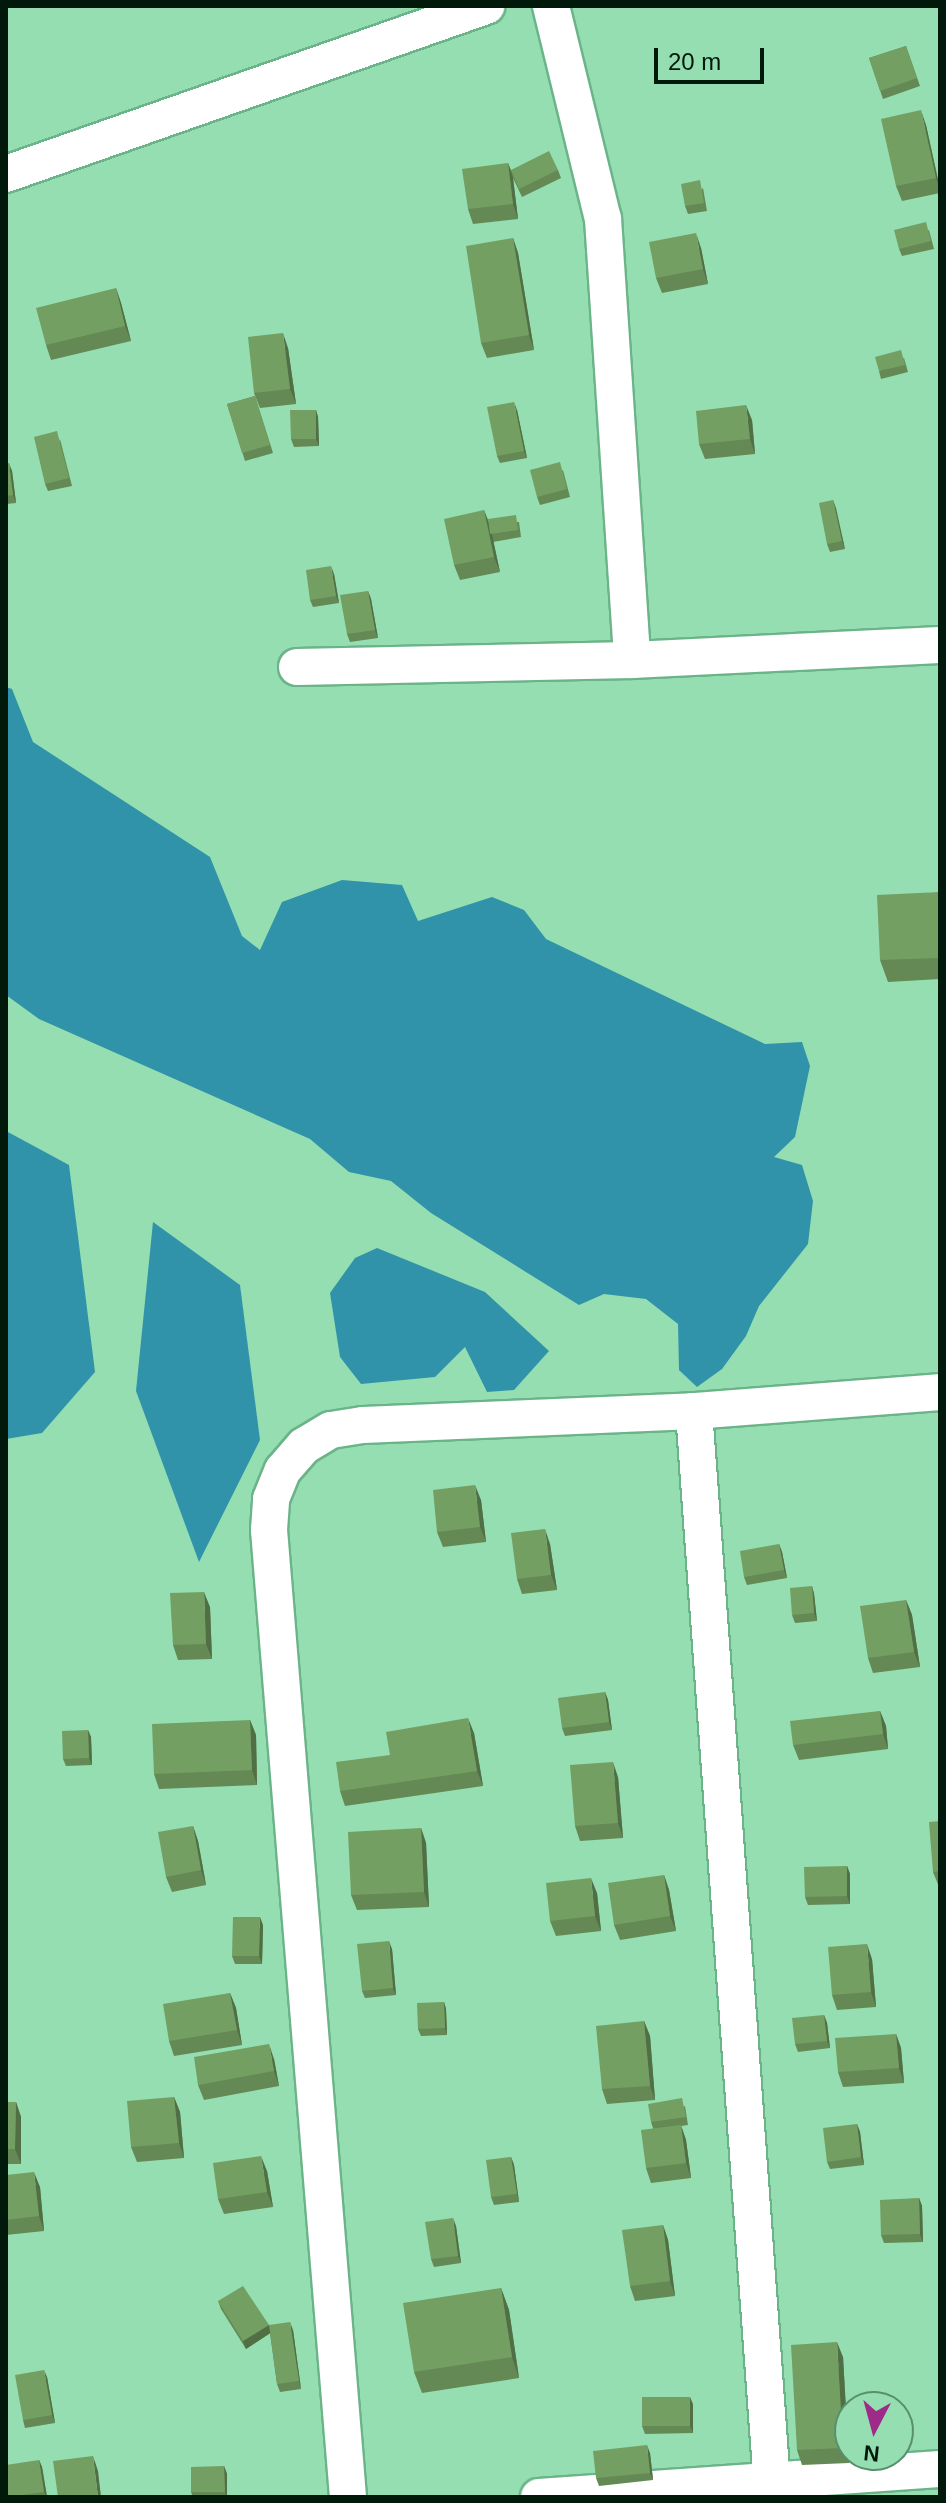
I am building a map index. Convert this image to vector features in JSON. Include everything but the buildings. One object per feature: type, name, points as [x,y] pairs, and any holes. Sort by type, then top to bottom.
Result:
[{"type":"street","points":[[6,174],[486,6]]},
{"type":"street","points":[[551,6],[603,219],[632,660]]},
{"type":"street","points":[[297,667],[632,660],[940,645]]},
{"type":"street","points":[[348,2497],[269,1530],[271,1499],[283,1470],[304,1446],[331,1430],[694,1411],[940,1392]]},
{"type":"street","points":[[694,1411],[772,2489]]},
{"type":"street","points":[[539,2497],[772,2489],[940,2469]]},
{"type":"water","points":[[6,687],[12,689],[33,742],[210,857],[242,936],[260,950],[282,902],[342,880],[402,885],[418,921],[492,897],[524,910],[546,939],[765,1044],[802,1042],[810,1066],[795,1137],[774,1157],[802,1165],[813,1201],[808,1244],[759,1306],[746,1336],[722,1369],[697,1387],[679,1370],[678,1324],[646,1299],[604,1294],[579,1305],[431,1213],[391,1181],[349,1172],[310,1139],[39,1019],[6,995]]},
{"type":"water","points":[[6,1131],[69,1165],[95,1372],[42,1433],[6,1439]]},
{"type":"water","points":[[153,1222],[240,1285],[260,1440],[199,1562],[136,1391]]},
{"type":"water","points":[[377,1248],[485,1292],[549,1351],[514,1390],[487,1392],[465,1347],[435,1377],[361,1384],[340,1357],[330,1293],[355,1258]]}]
